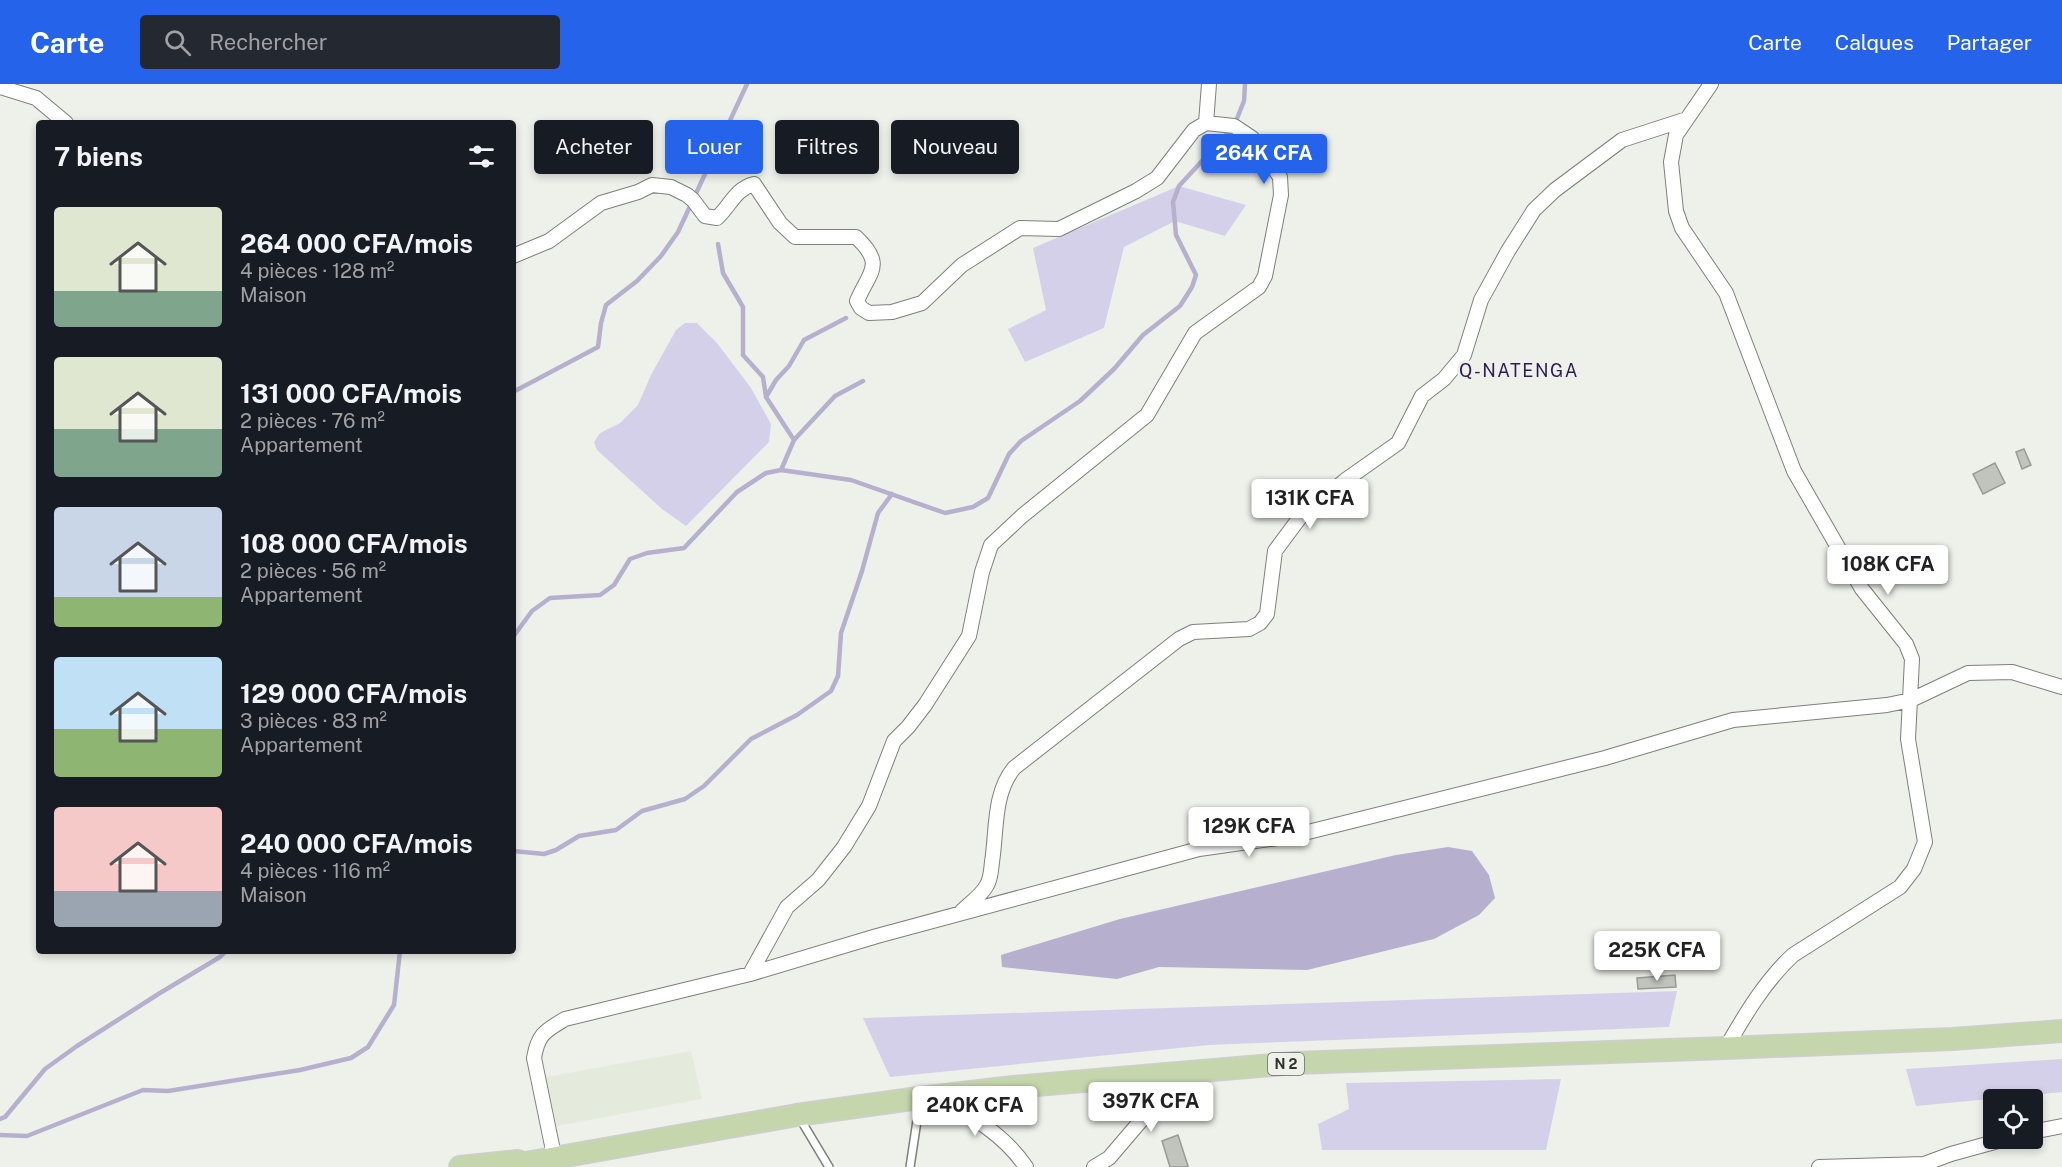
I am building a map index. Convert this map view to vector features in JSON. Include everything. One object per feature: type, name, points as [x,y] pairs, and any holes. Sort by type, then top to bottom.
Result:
[{"type":"main road","name":"N 2","points":[[503,1167],[555,1162],[797,1115],[1013,1087],[1295,1063],[1726,1048],[1988,1037],[2062,1031]]},
{"type":"main road","name":"N 2","points":[[460,1167],[555,1162]]},
{"type":"street","points":[[1206,123],[1209,84]]},
{"type":"street","points":[[1711,84],[1676,135],[1671,162],[1676,211],[1682,228],[1726,293],[1794,471],[1862,589],[1906,644],[1912,658],[1908,739],[1925,843],[1914,869],[1900,887],[1793,955],[1780,967],[1741,1021],[1726,1048]]},
{"type":"street","points":[[0,87],[36,98],[62,120]]},
{"type":"street","points":[[959,914],[986,888],[990,877],[996,836],[999,794],[1006,778],[1014,768],[1179,639],[1193,632],[1248,628],[1260,623],[1267,614],[1275,551],[1301,516],[1347,479],[1398,443],[1422,396],[1444,379],[1464,355],[1481,300],[1534,210],[1555,190],[1622,140],[1687,119]]},
{"type":"street","points":[[516,255],[549,241],[601,203],[638,192],[652,185],[671,186],[693,200],[705,216],[717,218],[742,188],[754,184],[780,223],[795,237],[856,237],[866,246],[873,258],[873,271],[857,302],[869,313],[891,312],[922,303],[962,265],[1020,228],[1059,229],[1136,191],[1157,178],[1194,130],[1206,123],[1234,126],[1252,138],[1280,177],[1281,195],[1265,276],[1259,287],[1195,333],[1147,415],[1022,516],[991,545],[982,572],[969,636],[925,705],[908,728],[894,741],[868,806],[844,848],[818,880],[787,907],[750,974]]},
{"type":"street","points":[[555,1162],[534,1058],[537,1042],[548,1029],[565,1019],[750,974],[877,936],[1199,849],[1293,836],[1582,764],[1733,720],[1887,705],[1911,700],[1968,673],[2012,672],[2062,687]]},
{"type":"street","points":[[1094,1167],[1109,1158],[1156,1103],[1188,1072]]},
{"type":"street","points":[[928,1097],[979,1120],[998,1136],[1026,1167]]},
{"type":"street","points":[[2043,1130],[2062,1126]]},
{"type":"street","points":[[1819,1167],[1924,1164],[1983,1145]]},
{"type":"lane","points":[[910,1167],[928,1097]]},
{"type":"lane","points":[[797,1115],[829,1167]]},
{"type":"shaded area","points":[[1179,186],[1246,205],[1225,236],[1175,221],[1124,247],[1104,328],[1025,362],[1008,329],[1046,310],[1033,248]]},
{"type":"shaded area","points":[[685,323],[697,323],[717,343],[751,388],[771,424],[769,442],[686,526],[662,509],[597,450],[594,442],[600,433],[620,423],[638,405],[651,375],[676,330]]},
{"type":"shaded area","points":[[1448,847],[1472,851],[1489,875],[1495,898],[1479,915],[1434,939],[1307,970],[1159,967],[1117,979],[1002,967],[1001,955],[1120,919],[1396,855]]},
{"type":"shaded area","points":[[1677,991],[1669,1027],[1209,1045],[890,1077],[863,1018]]},
{"type":"shaded area","points":[[691,1051],[702,1099],[557,1126],[545,1077]]},
{"type":"shaded area","points":[[2062,1059],[2062,1092],[2043,1094],[2043,1089],[1983,1089],[1983,1100],[1916,1106],[1906,1069]]},
{"type":"shaded area","points":[[1561,1079],[1546,1150],[1322,1150],[1318,1124],[1349,1109],[1346,1083]]},
{"type":"building","points":[[2024,449],[2031,465],[2022,469],[2016,452]]},
{"type":"building","points":[[1995,463],[2005,483],[1983,494],[1973,474]]},
{"type":"building","points":[[1675,975],[1676,987],[1638,989],[1637,978]]},
{"type":"building","points":[[1178,1135],[1188,1166],[1170,1167],[1162,1141]]},
{"type":"waterway","points":[[516,390],[598,347],[606,305],[637,281],[661,256],[678,232],[747,84]]},
{"type":"waterway","points":[[516,633],[532,611],[550,598],[600,595],[614,585],[630,559],[647,553],[684,548],[737,492],[766,473],[781,470],[851,480],[945,513],[973,507],[988,498],[1009,454],[1021,441],[1080,401],[1114,369],[1143,335],[1180,306],[1192,287],[1196,275],[1176,235],[1173,202],[1179,186],[1234,126],[1244,101],[1245,84]]},
{"type":"waterway","points":[[718,244],[723,273],[743,307],[743,355],[763,377],[766,397],[794,440],[781,470]]},
{"type":"waterway","points":[[766,397],[776,380],[789,366],[804,340],[846,318]]},
{"type":"waterway","points":[[794,440],[835,396],[863,381]]},
{"type":"waterway","points":[[516,851],[544,854],[556,850],[579,836],[616,830],[642,811],[685,799],[704,786],[751,739],[797,715],[831,691],[838,676],[841,633],[878,513],[892,494]]},
{"type":"waterway","points":[[0,1119],[5,1117],[45,1069],[77,1046],[223,954]]},
{"type":"waterway","points":[[0,1135],[27,1136],[143,1090],[168,1091],[300,1070],[351,1058],[368,1047],[394,1005],[400,954]]},
{"type":"district","name":"Q-NATENGA","points":[[1519,370]]}]
